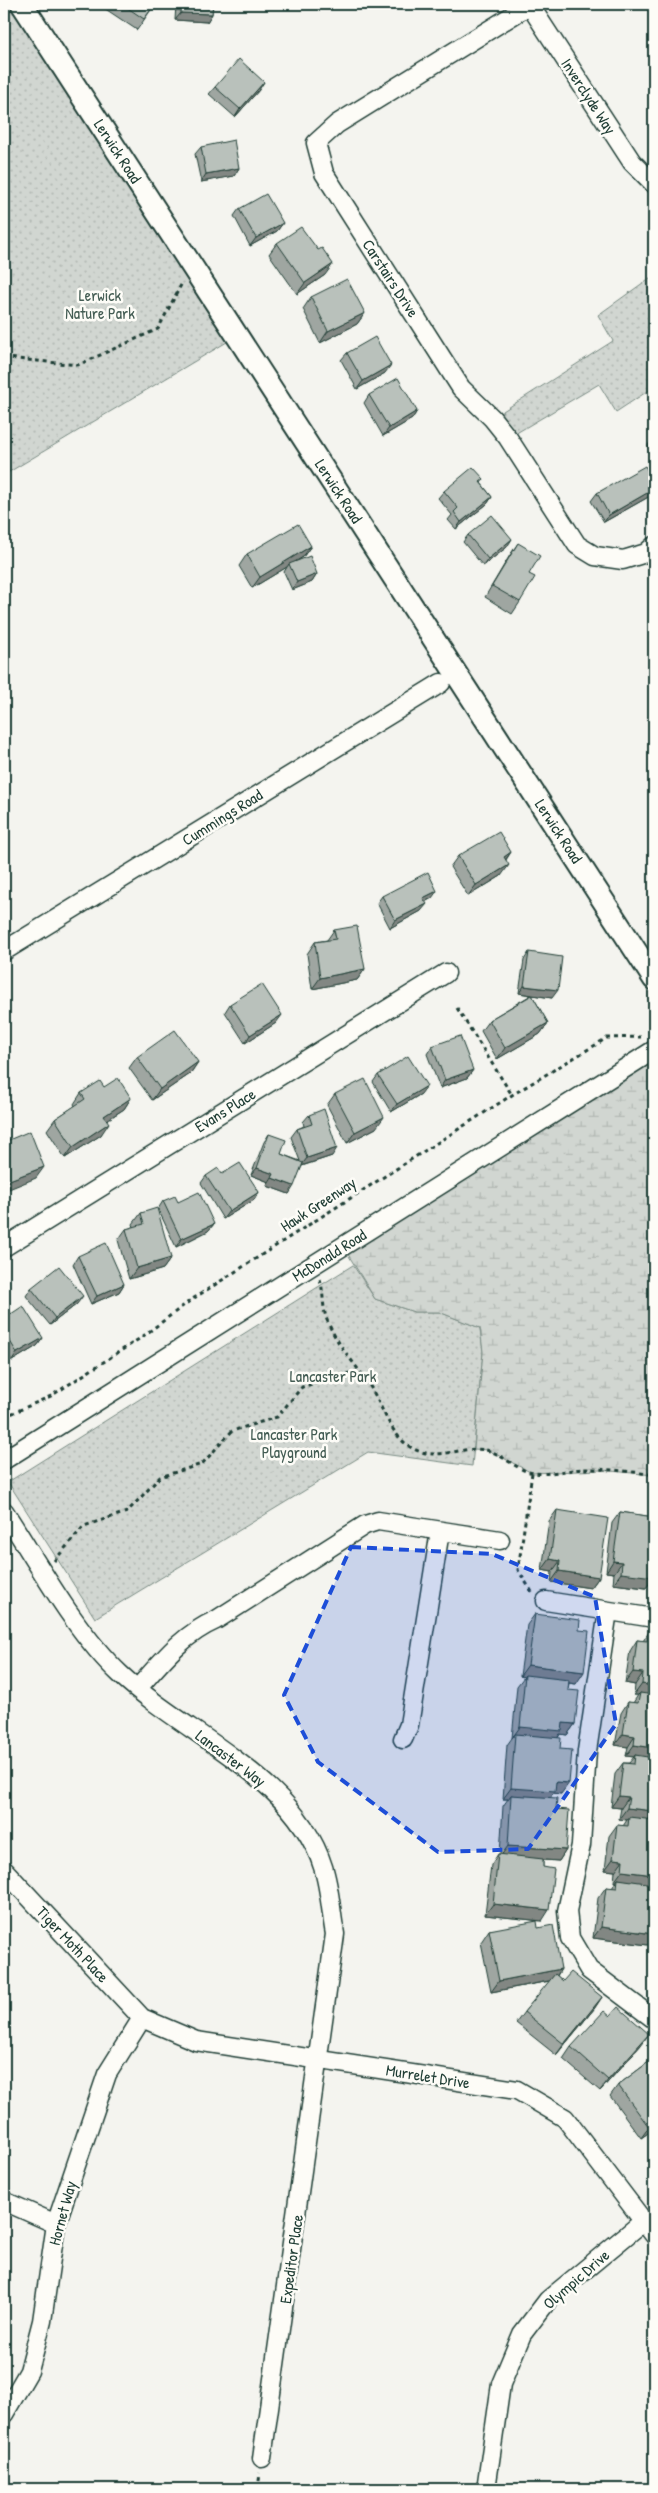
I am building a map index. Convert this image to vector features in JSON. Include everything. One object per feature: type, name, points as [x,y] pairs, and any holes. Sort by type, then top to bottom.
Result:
[{"type":"main road","name":"Lerwick Road","points":[[22,4],[654,979]]},
{"type":"street","name":"Inverclyde Way","points":[[530,4],[632,162],[654,184]]},
{"type":"street","name":"Carstairs Drive","points":[[530,4],[338,124],[316,143],[324,173],[461,388],[492,418],[508,438],[577,545],[595,556],[623,560],[646,553],[654,546]]},
{"type":"street","name":"Cummings Road","points":[[4,951],[441,683]]},
{"type":"street","name":"Evans Place","points":[[4,1246],[446,973]]},
{"type":"street","name":"McDonald Road","points":[[4,1460],[315,1264],[650,1043]]},
{"type":"street","name":"Lancaster Way","points":[[4,1511],[80,1628],[120,1674],[274,1791],[302,1822],[323,1867],[335,1934],[319,2059]]},
{"type":"street","points":[[138,1688],[179,1642],[197,1628],[216,1620],[365,1525],[378,1521],[500,1540]]},
{"type":"street","points":[[403,1739],[409,1724],[440,1530]]},
{"type":"street","points":[[546,1601],[654,1618]]},
{"type":"street","points":[[608,1611],[588,1751],[580,1845],[567,1912],[570,1938],[589,1970],[654,2019]]},
{"type":"street","name":"Tiger Moth Place","points":[[4,1870],[142,2018]]},
{"type":"street","name":"Murrelet Drive","points":[[142,2018],[196,2040],[517,2090],[565,2118],[649,2228]]},
{"type":"street","name":"Hornet Way","points":[[4,2414],[29,2371],[42,2322],[56,2224],[107,2074],[142,2018]]},
{"type":"street","name":"Expeditor Place","points":[[262,2458],[319,2059]]},
{"type":"street","points":[[4,2201],[56,2224]]},
{"type":"street","name":"Olympic Drive","points":[[486,2489],[501,2384],[522,2334],[548,2300],[649,2228]]},
{"type":"path","points":[[4,359],[78,365],[158,329],[191,265]]},
{"type":"path","points":[[457,1008],[512,1095]]},
{"type":"path","name":"Hawk Greenway","points":[[4,1418],[51,1396],[142,1337],[191,1300],[512,1095],[608,1038],[650,1043]]},
{"type":"path","points":[[315,1264],[324,1291],[326,1317],[332,1331],[357,1370],[366,1379],[391,1426],[407,1446],[426,1454],[474,1449],[488,1450],[532,1473],[600,1470],[654,1475]]},
{"type":"path","points":[[51,1563],[84,1526],[127,1512],[160,1477],[202,1464],[232,1431],[277,1416],[302,1387],[357,1370]]},
{"type":"path","points":[[532,1473],[518,1570],[529,1590],[546,1601]]},
{"type":"highlighted area","points":[[351,1547],[492,1554],[595,1597],[616,1724],[528,1849],[438,1852],[318,1762],[284,1695]]},
{"type":"green space","name":"Lerwick Nature Park","points":[[4,4],[22,4],[237,336],[4,475]]},
{"type":"green space","points":[[654,275],[654,387],[616,412],[599,384],[508,438],[492,418],[613,341],[598,315]]},
{"type":"green space","points":[[654,1050],[654,1475],[600,1470],[532,1473],[488,1450],[474,1449],[483,1352],[480,1328],[439,1312],[414,1312],[375,1299],[343,1246]]},
{"type":"green space","name":"Lancaster Park","points":[[353,1265],[375,1299],[414,1312],[439,1312],[480,1328],[483,1352],[472,1466],[368,1452],[95,1618],[8,1482]]},
{"type":"building","points":[[122,4],[155,4],[144,19]]},
{"type":"building","points":[[181,4],[213,4],[212,14],[181,13]]},
{"type":"building","points":[[239,59],[264,82],[240,109],[215,87]]},
{"type":"building","points":[[234,140],[239,168],[206,174],[201,147]]},
{"type":"building","points":[[266,194],[283,223],[256,238],[239,209]]},
{"type":"building","points":[[301,227],[318,250],[322,248],[333,264],[305,283],[277,243]]},
{"type":"building","points":[[347,279],[365,313],[328,331],[311,297]]},
{"type":"building","points":[[375,337],[391,365],[363,381],[347,353]]},
{"type":"building","points":[[398,378],[417,411],[389,428],[369,395]]},
{"type":"building","points":[[645,466],[654,481],[654,489],[609,515],[597,493]]},
{"type":"building","points":[[473,467],[484,479],[480,482],[492,497],[461,522],[454,512],[458,508],[444,491]]},
{"type":"building","points":[[492,515],[512,539],[488,559],[468,535]]},
{"type":"building","points":[[298,524],[311,546],[260,577],[247,554]]},
{"type":"building","points":[[518,543],[540,556],[529,574],[535,577],[520,602],[492,586]]},
{"type":"building","points":[[310,556],[317,574],[297,582],[289,564]]},
{"type":"building","points":[[499,832],[511,852],[504,857],[509,865],[476,885],[458,856]]},
{"type":"building","points":[[428,872],[437,891],[423,898],[427,904],[395,920],[382,896]]},
{"type":"building","points":[[357,926],[365,969],[320,978],[315,942],[336,939],[334,930]]},
{"type":"building","points":[[529,952],[562,957],[558,990],[524,986]]},
{"type":"building","points":[[262,984],[282,1015],[250,1035],[230,1004]]},
{"type":"building","points":[[532,995],[548,1023],[505,1048],[489,1020]]},
{"type":"building","points":[[175,1030],[198,1062],[160,1089],[137,1057]]},
{"type":"building","points":[[460,1036],[473,1070],[445,1080],[432,1046]]},
{"type":"building","points":[[408,1056],[427,1086],[397,1104],[378,1075]]},
{"type":"building","points":[[118,1078],[131,1098],[104,1116],[109,1123],[73,1147],[55,1119],[85,1099],[81,1093],[100,1081],[104,1087]]},
{"type":"building","points":[[365,1079],[384,1117],[355,1132],[335,1094]]},
{"type":"building","points":[[324,1109],[337,1148],[307,1158],[297,1129],[312,1124],[309,1115]]},
{"type":"building","points":[[30,1131],[44,1167],[4,1182],[4,1142]]},
{"type":"building","points":[[269,1134],[286,1140],[281,1154],[303,1163],[294,1186],[272,1178],[274,1174],[257,1168]]},
{"type":"building","points":[[240,1163],[259,1192],[229,1211],[206,1176],[218,1168],[222,1174]]},
{"type":"building","points":[[199,1192],[214,1224],[181,1239],[163,1201],[175,1196],[178,1202]]},
{"type":"building","points":[[157,1208],[171,1258],[137,1268],[126,1229],[144,1224],[141,1213]]},
{"type":"building","points":[[106,1243],[124,1284],[97,1296],[78,1256]]},
{"type":"building","points":[[59,1266],[83,1296],[55,1318],[31,1288]]},
{"type":"building","points":[[5,1302],[11,1314],[23,1306],[43,1338],[17,1353],[4,1331]]},
{"type":"building","points":[[557,1510],[608,1518],[599,1577],[559,1571],[560,1561],[550,1559]]},
{"type":"building","points":[[620,1512],[654,1517],[654,1577],[621,1573],[622,1562],[613,1561]]},
{"type":"building","points":[[535,1614],[580,1620],[579,1630],[589,1631],[584,1672],[528,1665]]},
{"type":"building","points":[[649,1632],[654,1633],[654,1686],[642,1684],[643,1673],[633,1672],[637,1640],[647,1641]]},
{"type":"building","points":[[525,1675],[569,1680],[568,1690],[579,1691],[575,1724],[563,1723],[562,1731],[520,1727]]},
{"type":"building","points":[[640,1693],[654,1695],[654,1748],[634,1745],[635,1736],[623,1734],[628,1702],[638,1703]]},
{"type":"building","points":[[515,1734],[561,1738],[560,1749],[572,1750],[569,1783],[556,1782],[555,1791],[511,1788]]},
{"type":"building","points":[[635,1755],[654,1758],[654,1811],[627,1808],[629,1797],[619,1796],[623,1763],[634,1764]]},
{"type":"building","points":[[511,1795],[557,1798],[556,1809],[569,1810],[566,1850],[508,1846]]},
{"type":"building","points":[[629,1817],[654,1820],[654,1875],[622,1871],[623,1860],[613,1859],[617,1825],[628,1826]]},
{"type":"building","points":[[498,1854],[543,1859],[543,1867],[554,1869],[549,1910],[493,1904]]},
{"type":"building","points":[[618,1879],[654,1884],[654,1934],[601,1927],[606,1887],[617,1888]]},
{"type":"building","points":[[537,1921],[538,1928],[553,1925],[561,1969],[499,1981],[489,1930]]},
{"type":"building","points":[[571,1972],[602,1997],[564,2044],[524,2012],[555,1974],[563,1981]]},
{"type":"building","points":[[618,2007],[649,2034],[608,2080],[571,2047],[604,2011],[610,2016]]},
{"type":"building","points":[[654,2058],[654,2123],[649,2127],[618,2085]]},
{"type":"park label","name":"Lancaster Park Playground","points":[[294,1443]]}]
